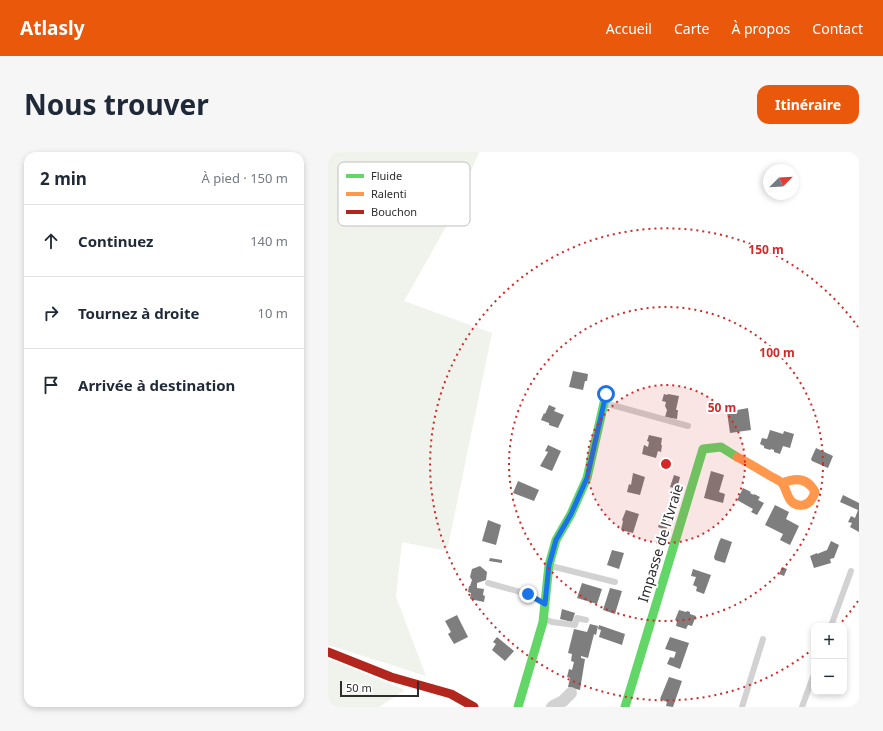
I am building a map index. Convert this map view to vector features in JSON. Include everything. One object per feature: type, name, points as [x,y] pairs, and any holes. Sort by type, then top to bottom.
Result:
[{"type":"street","points":[[518,707],[544,618],[549,565],[556,540],[571,514],[587,478],[606,394]]},
{"type":"street","name":"Impasse de l'Ivraie","points":[[625,707],[703,449],[721,447],[782,483]]},
{"type":"street","points":[[328,652],[391,677],[451,694],[474,707]]},
{"type":"street","points":[[552,707],[563,701],[571,693]]},
{"type":"lane","points":[[603,405],[612,405],[688,426]]},
{"type":"lane","points":[[549,565],[615,582]]},
{"type":"lane","points":[[832,623],[851,571]]},
{"type":"lane","points":[[488,584],[528,594],[545,604]]},
{"type":"lane","points":[[544,618],[552,622],[575,625],[577,618],[586,620]]},
{"type":"lane","points":[[742,707],[763,639]]},
{"type":"lane","points":[[802,707],[811,682]]},
{"type":"shaded area","points":[[328,152],[479,152],[470,173],[470,162],[338,162],[338,226],[446,226],[404,301],[492,333],[447,551],[402,542],[396,597],[426,676],[328,646]]},
{"type":"shaded area","points":[[328,660],[332,660],[405,690],[379,707],[328,707]]},
{"type":"building","points":[[573,371],[588,374],[583,390],[569,387]]},
{"type":"building","points":[[664,394],[679,396],[676,410],[678,410],[677,419],[665,417],[667,410],[665,406],[666,402],[662,401]]},
{"type":"building","points":[[549,405],[556,408],[554,411],[564,415],[558,428],[541,420]]},
{"type":"building","points":[[748,408],[751,430],[730,433],[727,412]]},
{"type":"building","points":[[770,430],[783,434],[784,431],[794,434],[790,448],[783,446],[780,454],[774,452],[774,450],[764,448],[764,446],[760,444],[762,438],[767,439]]},
{"type":"building","points":[[649,435],[662,438],[661,452],[658,451],[656,458],[642,454],[644,445],[648,447],[649,442],[647,441]]},
{"type":"building","points":[[548,445],[561,451],[552,471],[540,466],[548,452],[545,451]]},
{"type":"building","points":[[816,448],[833,456],[828,468],[812,461],[811,459]]},
{"type":"building","points":[[711,471],[724,475],[719,492],[725,494],[723,503],[704,498]]},
{"type":"building","points":[[633,473],[645,477],[640,495],[627,492],[629,484],[631,485]]},
{"type":"building","points":[[674,475],[680,477],[677,489],[670,487]]},
{"type":"building","points":[[518,481],[539,490],[534,501],[513,493]]},
{"type":"building","points":[[743,488],[760,497],[758,500],[764,503],[757,515],[751,512],[753,509],[737,500]]},
{"type":"building","points":[[843,495],[859,503],[859,532],[850,527],[852,523],[848,522],[851,516],[855,518],[858,510],[840,502]]},
{"type":"building","points":[[775,505],[789,512],[786,519],[799,526],[790,545],[780,540],[783,534],[765,525]]},
{"type":"building","points":[[626,510],[639,514],[633,533],[621,530],[622,520]]},
{"type":"building","points":[[661,519],[669,522],[666,530],[658,527]]},
{"type":"building","points":[[488,520],[501,525],[496,545],[482,541]]},
{"type":"building","points":[[721,538],[732,542],[725,563],[715,560],[714,557]]},
{"type":"building","points":[[831,541],[839,545],[834,558],[830,559],[831,563],[814,568],[810,556],[827,550]]},
{"type":"building","points":[[612,550],[624,553],[619,569],[607,565]]},
{"type":"building","points":[[490,558],[502,560],[502,563],[489,561]]},
{"type":"building","points":[[480,566],[487,572],[486,580],[477,583],[477,588],[484,589],[484,602],[470,599],[471,593],[468,592],[472,580],[470,577],[472,569]]},
{"type":"building","points":[[782,567],[787,569],[784,576],[779,574]]},
{"type":"building","points":[[693,569],[711,575],[704,594],[696,591],[697,587],[693,585],[696,577],[691,576]]},
{"type":"building","points":[[582,583],[602,589],[597,604],[577,598]]},
{"type":"building","points":[[610,588],[622,591],[615,614],[603,610]]},
{"type":"building","points":[[562,609],[575,613],[572,622],[560,619]]},
{"type":"building","points":[[679,610],[690,612],[690,614],[696,616],[692,626],[688,625],[686,629],[676,626],[677,621],[675,620]]},
{"type":"building","points":[[457,615],[468,637],[454,644],[448,634],[451,632],[445,621]]},
{"type":"building","points":[[590,624],[598,626],[596,635],[594,634],[588,658],[581,656],[581,658],[585,659],[580,690],[568,687],[570,678],[567,677],[569,669],[572,670],[574,662],[571,661],[572,654],[568,653],[574,629],[587,632]]},
{"type":"building","points":[[599,625],[625,634],[622,645],[599,637],[601,630],[598,629]]},
{"type":"building","points":[[497,637],[514,651],[505,661],[492,650],[496,644],[493,642]]},
{"type":"building","points":[[670,637],[689,643],[680,669],[667,664],[670,657],[674,658],[676,652],[665,649]]},
{"type":"building","points":[[669,677],[682,681],[673,707],[666,706],[667,702],[660,699]]},
{"type":"traffic: fast","points":[[518,707],[543,622],[549,565],[556,540],[571,514],[587,478],[606,394]]},
{"type":"traffic: fast","points":[[625,707],[703,449],[721,447],[737,457]]},
{"type":"traffic: slow","points":[[737,457],[781,482],[790,500],[797,505],[808,503],[815,492],[805,481],[792,480],[782,483]]},
{"type":"traffic: jam","points":[[328,652],[391,677],[451,694],[474,707]]},
{"type":"route","points":[[528,594],[545,604],[549,565],[556,540],[571,514],[587,478],[606,394]]}]
